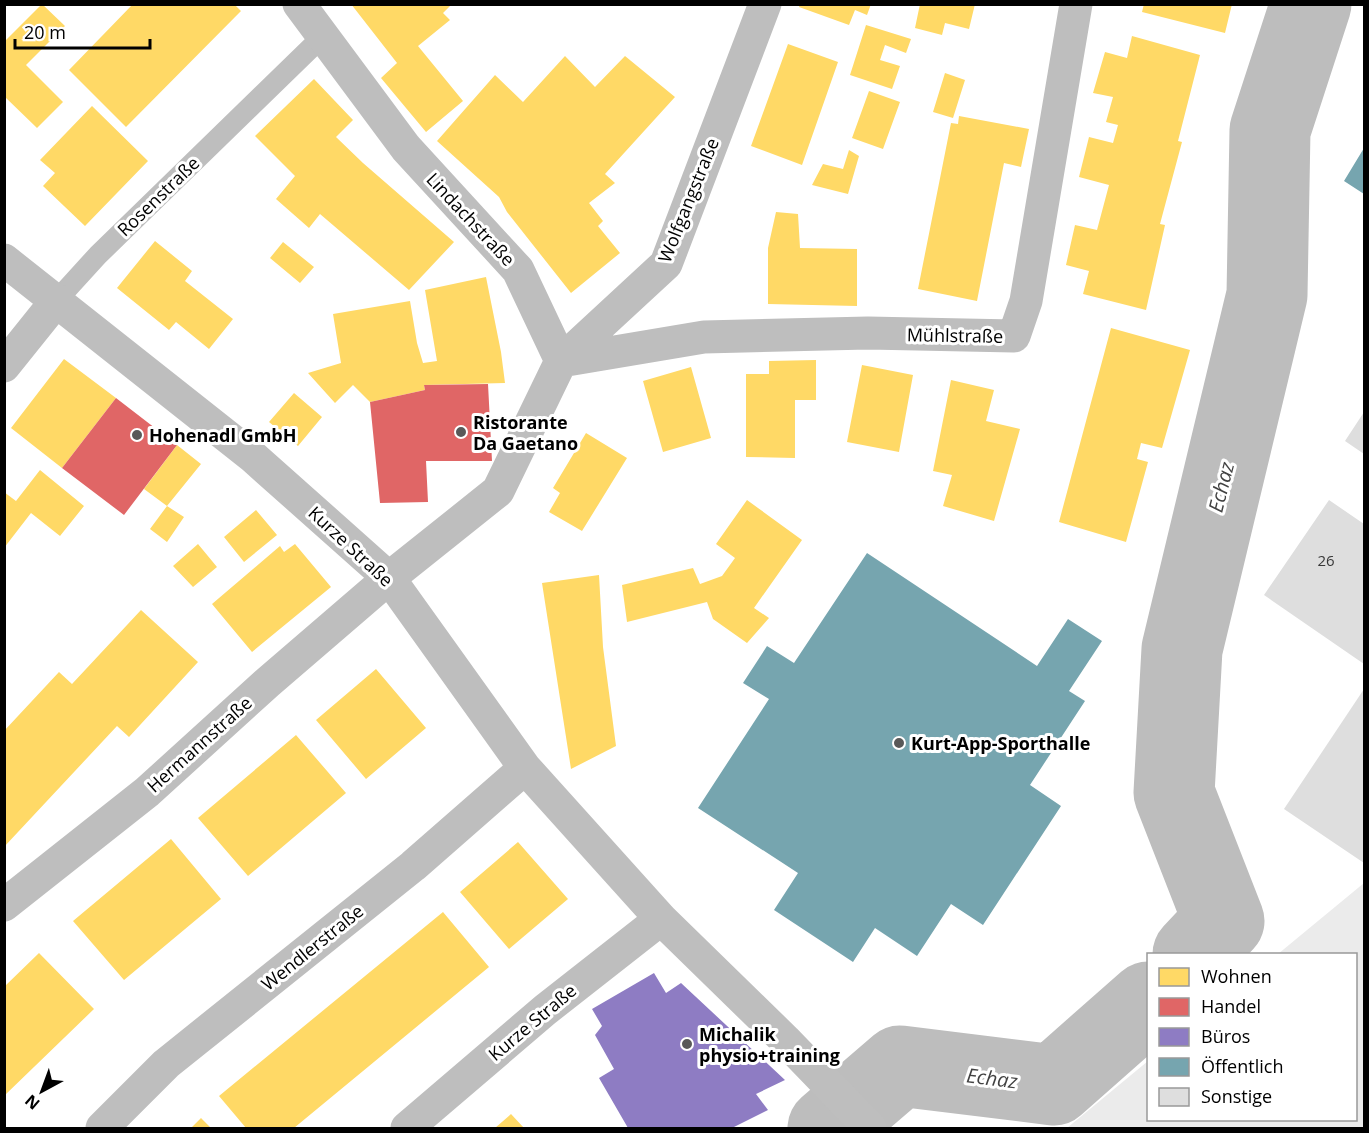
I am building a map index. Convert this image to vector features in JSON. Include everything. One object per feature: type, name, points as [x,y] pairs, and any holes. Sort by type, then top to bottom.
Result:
[{"type":"street","name":"Lindachstraße","points":[[298,4],[406,148],[518,270],[561,362]]},
{"type":"street","name":"Wolfgangstraße","points":[[561,362],[666,264],[765,4]]},
{"type":"street","name":"Mühlstraße","points":[[561,362],[704,337],[868,333],[1014,336],[1026,301],[1077,4]]},
{"type":"street","name":"Kurze Straße","points":[[4,260],[252,456],[389,578],[525,768],[661,919],[785,1040],[870,1128]]},
{"type":"street","name":"Rosenstraße","points":[[4,366],[57,300]]},
{"type":"street","points":[[389,578],[498,491],[561,362]]},
{"type":"street","name":"Hermannstraße","points":[[4,904],[147,792],[267,683],[389,578]]},
{"type":"street","name":"Wendlerstraße","points":[[102,1128],[166,1064],[413,866],[525,768]]},
{"type":"street","name":"Kurze Straße","points":[[407,1128],[545,1010],[661,919]]},
{"type":"lane","name":"Rosenstraße","points":[[57,300],[98,255],[322,36]]},
{"type":"shaded area","points":[[1364,883],[1364,1128],[1067,1128],[1147,1062],[1147,1121],[1357,1121],[1357,953],[1279,953]]},
{"type":"building: Wohnen","points":[[42,4],[65,26],[26,65],[63,102],[37,128],[4,96],[4,42]]},
{"type":"building: Wohnen","points":[[133,4],[234,4],[241,11],[126,127],[69,70]]},
{"type":"building: Wohnen","points":[[351,4],[452,4],[443,13],[450,20],[418,46],[463,101],[426,132],[381,78],[397,63]]},
{"type":"building: Wohnen","points":[[800,4],[871,4],[867,15],[855,10],[849,25],[799,7]]},
{"type":"building: Wohnen","points":[[920,4],[975,4],[969,29],[945,23],[942,35],[915,28]]},
{"type":"building: Wohnen","points":[[1144,4],[1232,4],[1225,33],[1142,12]]},
{"type":"building: Wohnen","points":[[866,25],[911,39],[906,53],[885,45],[880,60],[900,66],[892,89],[850,75]]},
{"type":"building: Wohnen","points":[[1132,36],[1200,55],[1178,141],[1182,142],[1160,224],[1165,225],[1146,310],[1083,294],[1089,271],[1066,265],[1075,225],[1097,230],[1109,185],[1079,177],[1089,137],[1113,143],[1118,125],[1106,122],[1113,97],[1093,93],[1105,52],[1127,58]]},
{"type":"building: Wohnen","points":[[788,44],[838,62],[802,165],[751,146]]},
{"type":"building: Wohnen","points":[[565,56],[595,87],[625,56],[675,97],[605,174],[615,183],[589,203],[603,221],[598,226],[620,253],[571,293],[507,212],[499,197],[437,141],[495,75],[523,102]]},
{"type":"building: Wohnen","points":[[945,73],[965,80],[953,118],[933,112]]},
{"type":"building: Wohnen","points":[[314,79],[353,120],[336,137],[454,242],[409,290],[320,214],[309,228],[276,199],[295,176],[255,136]]},
{"type":"building: Wohnen","points":[[869,91],[900,102],[883,149],[852,138]]},
{"type":"building: Wohnen","points":[[92,106],[148,161],[85,226],[43,186],[55,173],[40,160]]},
{"type":"building: Wohnen","points":[[959,116],[1029,129],[1021,167],[1004,163],[977,301],[918,289],[951,123],[958,124]]},
{"type":"building: Wohnen","points":[[849,150],[859,156],[848,194],[812,185],[823,164],[843,169]]},
{"type":"building: Wohnen","points":[[776,212],[798,214],[800,248],[857,249],[857,306],[768,304],[768,248]]},
{"type":"building: Wohnen","points":[[155,241],[192,271],[185,281],[233,319],[209,349],[176,322],[169,330],[117,288]]},
{"type":"building: Wohnen","points":[[283,242],[314,267],[300,283],[270,258]]},
{"type":"building: Wohnen","points":[[486,277],[505,383],[424,385],[425,390],[370,402],[353,385],[335,403],[308,373],[341,363],[333,314],[410,301],[423,363],[437,361],[425,290]]},
{"type":"building: Wohnen","points":[[1111,328],[1190,350],[1162,448],[1141,443],[1137,459],[1148,462],[1126,542],[1059,522]]},
{"type":"building: Wohnen","points":[[64,359],[116,398],[62,468],[11,428]]},
{"type":"building: Wohnen","points":[[816,360],[816,400],[795,400],[795,458],[746,457],[746,374],[769,374],[769,361]]},
{"type":"building: Wohnen","points":[[862,365],[913,375],[899,452],[847,442]]},
{"type":"building: Wohnen","points":[[691,367],[711,438],[663,452],[643,381]]},
{"type":"building: Wohnen","points":[[951,380],[994,390],[986,421],[1020,429],[994,521],[943,506],[952,475],[933,471]]},
{"type":"building: Wohnen","points":[[294,393],[322,417],[298,446],[269,422]]},
{"type":"building: Wohnen","points":[[586,433],[627,458],[582,531],[549,512],[560,493],[553,488]]},
{"type":"building: Wohnen","points":[[177,445],[201,464],[167,506],[144,489]]},
{"type":"building: Wohnen","points":[[40,470],[84,506],[60,536],[31,513],[4,548],[4,492],[16,501]]},
{"type":"building: Wohnen","points":[[747,500],[802,540],[754,608],[769,618],[747,643],[713,619],[707,602],[627,622],[622,585],[693,568],[700,584],[722,576],[735,558],[716,544]]},
{"type":"building: Wohnen","points":[[167,506],[184,517],[167,542],[150,529]]},
{"type":"building: Wohnen","points":[[256,510],[277,535],[244,562],[224,537]]},
{"type":"building: Wohnen","points":[[198,544],[217,567],[193,587],[173,566]]},
{"type":"building: Wohnen","points":[[295,544],[331,587],[252,652],[212,604],[280,546],[284,552]]},
{"type":"building: Wohnen","points":[[599,575],[603,647],[616,746],[571,769],[542,583]]},
{"type":"building: Wohnen","points":[[141,610],[198,662],[129,737],[117,726],[4,847],[4,731],[59,672],[72,684]]},
{"type":"building: Wohnen","points":[[376,669],[426,728],[366,779],[316,720]]},
{"type":"building: Wohnen","points":[[296,735],[346,793],[248,876],[198,818]]},
{"type":"building: Wohnen","points":[[171,839],[221,899],[124,980],[73,921]]},
{"type":"building: Wohnen","points":[[518,842],[568,899],[509,949],[460,892]]},
{"type":"building: Wohnen","points":[[443,912],[489,967],[294,1128],[246,1128],[219,1096]]},
{"type":"building: Wohnen","points":[[39,953],[94,1009],[4,1096],[4,987]]},
{"type":"building: Wohnen","points":[[511,1114],[524,1128],[495,1128]]},
{"type":"building: Wohnen","points":[[201,1118],[211,1128],[191,1128]]},
{"type":"building: Handel","points":[[488,384],[492,461],[426,461],[428,502],[380,503],[370,402],[425,390],[424,385]]},
{"type":"building: Handel","points":[[116,398],[177,445],[124,515],[62,468]]},
{"type":"building: Büros","points":[[654,973],[666,993],[681,983],[785,1080],[756,1094],[768,1110],[732,1128],[628,1128],[599,1078],[614,1069],[595,1035],[602,1026],[592,1009]]},
{"type":"building: Öffentlich","points":[[1364,148],[1364,194],[1344,181]]},
{"type":"building: Öffentlich","name":"Kurt-App-Sporthalle","points":[[867,553],[1037,666],[1068,619],[1102,641],[1069,691],[1085,701],[1030,785],[1061,806],[983,925],[951,904],[917,956],[875,928],[853,962],[774,910],[798,873],[698,808],[769,699],[743,683],[767,646],[794,663]]},
{"type":"building: Sonstige","points":[[1364,412],[1364,454],[1345,441]]},
{"type":"building: Sonstige","points":[[1329,500],[1364,524],[1364,664],[1264,595]]},
{"type":"building: Sonstige","points":[[1364,689],[1364,863],[1284,809]]},
{"type":"waterway","name":"Echaz","points":[[1194,953],[1224,921],[1174,793],[1182,649],[1267,295],[1270,130],[1311,4]]},
{"type":"waterway","name":"Echaz","points":[[828,1128],[900,1066],[1054,1085],[1147,1003]]},
{"type":"place","name":"Ristorante Da Gaetano","points":[[461,432]]},
{"type":"place","name":"Hohenadl GmbH","points":[[137,435]]},
{"type":"place","name":"Kurt-App-Sporthalle","points":[[899,743]]},
{"type":"place","name":"Michalik physio+training","points":[[687,1044]]}]
